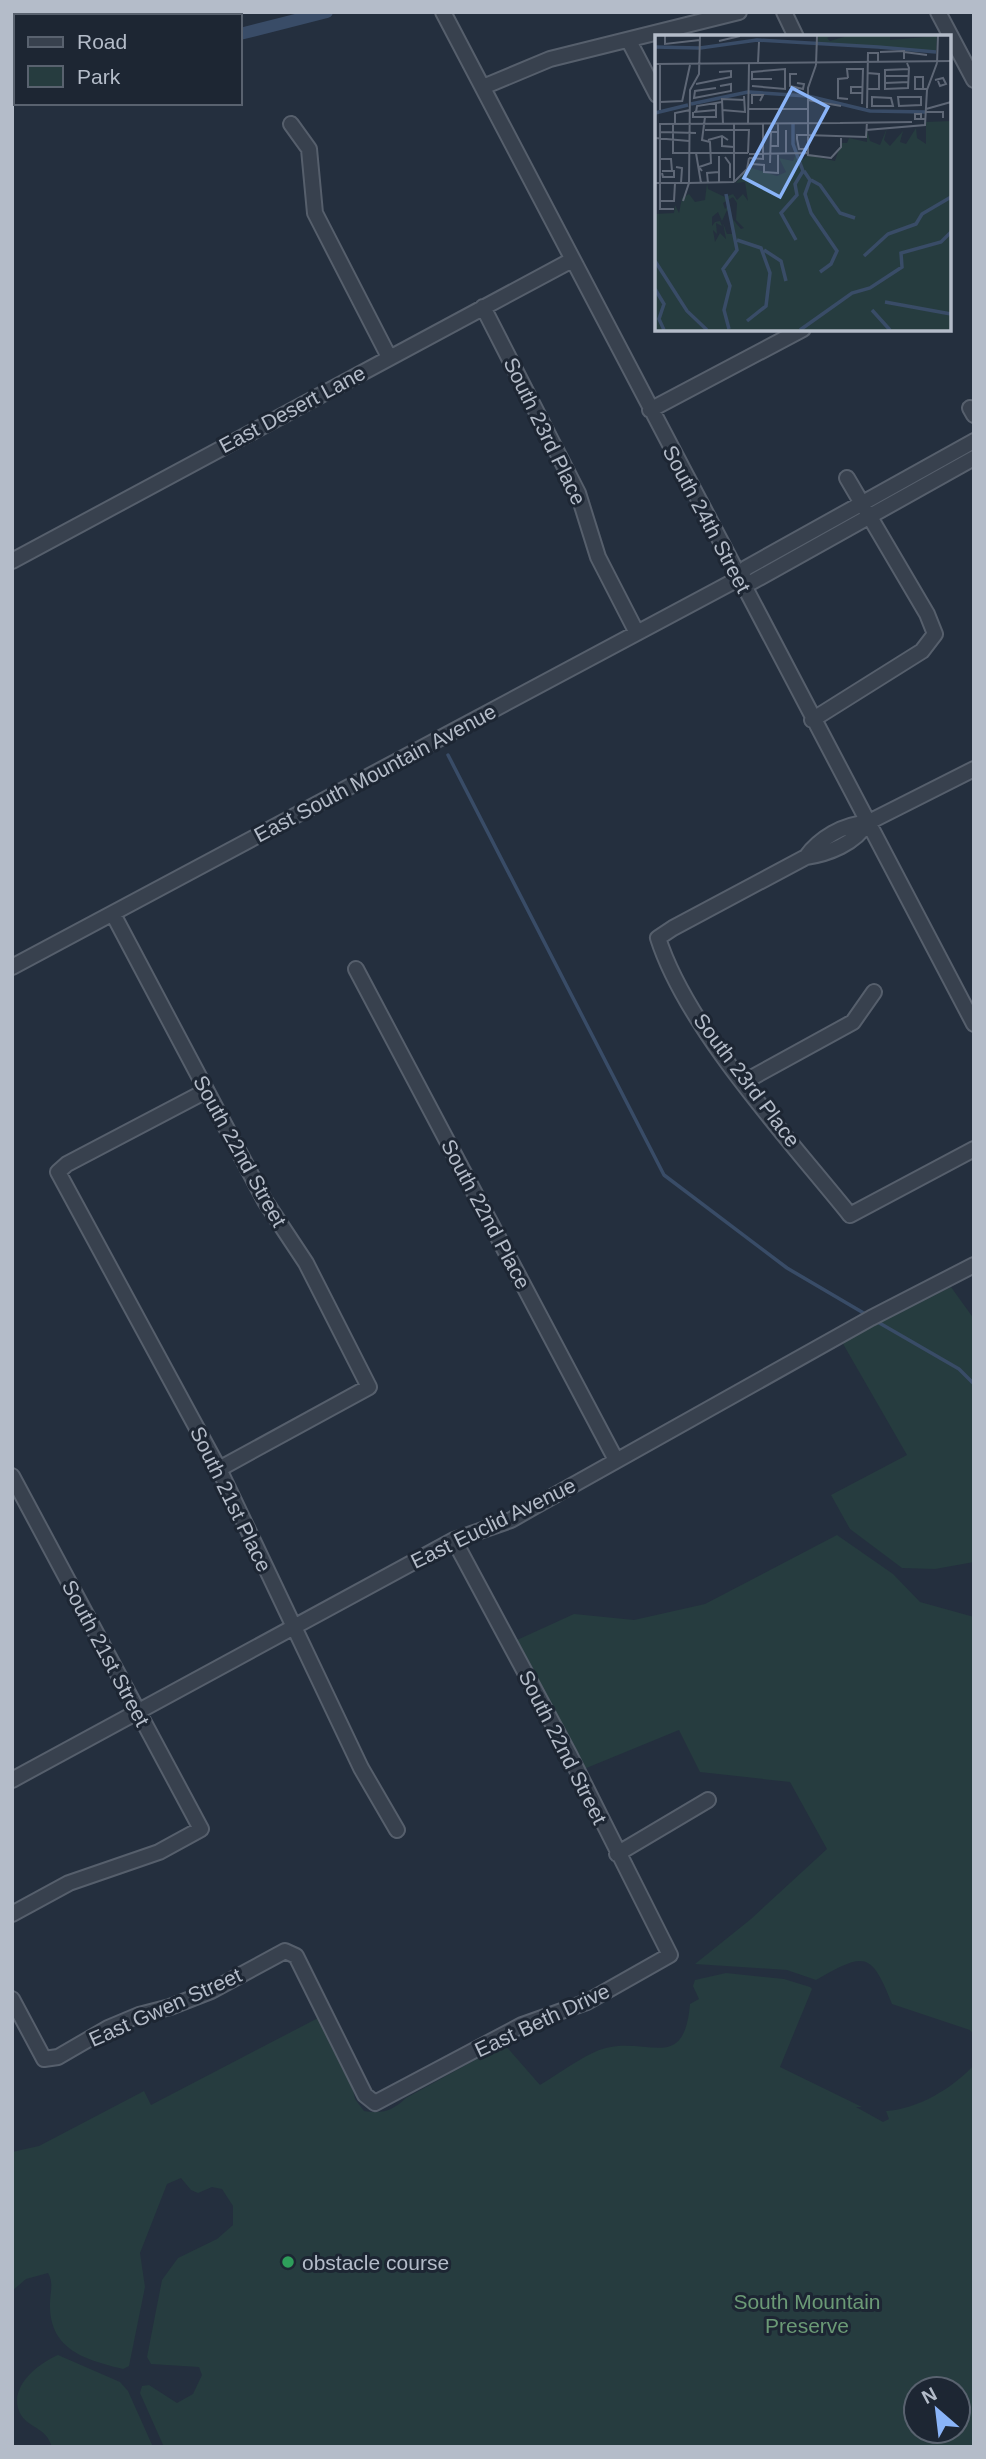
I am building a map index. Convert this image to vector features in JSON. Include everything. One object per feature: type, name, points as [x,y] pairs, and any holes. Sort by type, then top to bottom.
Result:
[{"type":"street","name":"South 24th Street","points":[[443,12],[738,579],[974,1024]]},
{"type":"street","points":[[483,87],[532,65],[739,12]]},
{"type":"street","points":[[784,12],[795,35]]},
{"type":"street","points":[[938,12],[950,35]]},
{"type":"street","points":[[951,37],[974,80]]},
{"type":"street","points":[[629,41],[655,91]]},
{"type":"street","points":[[292,124],[309,149],[314,213],[389,357]]},
{"type":"street","name":"East Desert Lane","points":[[12,561],[572,260]]},
{"type":"street","name":"South 23rd Place","points":[[483,307],[579,493],[598,557],[636,633]]},
{"type":"street","points":[[650,410],[799,331]]},
{"type":"street","name":"East South Mountain Avenue","points":[[866,510],[974,441]]},
{"type":"street","name":"East South Mountain Avenue","points":[[12,967],[738,579],[746,568],[974,458]]},
{"type":"street","points":[[812,720],[922,651],[935,634],[927,614],[847,478]]},
{"type":"street","points":[[867,822],[974,769]]},
{"type":"street","name":"South 23rd Place","points":[[867,822],[860,834],[825,846],[657,938],[701,1022],[744,1082],[850,1215],[974,1149]]},
{"type":"street","name":"South 22nd Street","points":[[113,914],[265,1201],[306,1263],[369,1387],[219,1469]]},
{"type":"street","name":"South 22nd Place","points":[[356,969],[616,1460]]},
{"type":"street","points":[[744,1082],[853,1022],[874,992]]},
{"type":"street","name":"South 21st Place","points":[[206,1091],[67,1164],[58,1172],[219,1469],[361,1768],[397,1829]]},
{"type":"street","name":"East Euclid Avenue","points":[[12,1780],[454,1540],[511,1520],[871,1318],[974,1265]]},
{"type":"street","name":"South 21st Street","points":[[12,1476],[201,1829],[169,1848],[69,1883],[12,1914]]},
{"type":"street","name":"South 22nd Street","points":[[454,1540],[569,1754],[670,1955]]},
{"type":"street","points":[[617,1854],[708,1800]]},
{"type":"street","name":"East Gwen Street","points":[[12,1998],[44,2059],[58,2057],[108,2028],[211,1991],[285,1951],[296,1956],[365,2095],[375,2103]]},
{"type":"street","name":"East Beth Drive","points":[[375,2103],[522,2025],[587,2002],[670,1955]]},
{"type":"green space","points":[[951,1287],[974,1319],[974,1562],[935,1569],[902,1568],[850,1529],[831,1495],[907,1455],[842,1342]]},
{"type":"green space","points":[[837,1535],[893,1574],[920,1602],[974,1617],[974,2035],[970,2030],[892,2004],[878,1974],[864,1962],[856,1961],[845,1965],[816,1980],[787,1970],[695,1964],[751,1919],[827,1849],[790,1782],[700,1772],[679,1730],[584,1769],[517,1640],[574,1614],[634,1620],[705,1604]]},
{"type":"green space","name":"South Mountain Preserve","points":[[726,1973],[784,1979],[810,1987],[812,1989],[780,2067],[862,2107],[856,2107],[883,2122],[889,2119],[886,2111],[910,2106],[934,2096],[956,2082],[974,2065],[974,2447],[164,2447],[140,2393],[142,2386],[149,2385],[177,2403],[193,2394],[202,2375],[199,2367],[151,2364],[147,2357],[162,2280],[178,2258],[217,2239],[233,2225],[233,2206],[222,2189],[212,2187],[198,2193],[191,2190],[181,2178],[167,2184],[140,2253],[145,2287],[129,2366],[123,2369],[96,2362],[83,2357],[63,2342],[51,2320],[51,2284],[48,2273],[26,2279],[12,2291],[12,2152],[39,2146],[144,2091],[151,2105],[318,2018],[351,2081],[355,2099],[364,2111],[382,2112],[392,2109],[406,2098],[504,2044],[540,2085],[599,2050],[622,2046],[662,2048],[672,2045],[680,2038],[686,2025],[690,2004],[699,1999],[693,1986],[695,1980]]},
{"type":"green space","points":[[58,2355],[120,2382],[128,2391],[153,2447],[52,2447],[42,2432],[25,2420],[17,2405],[21,2387],[26,2379],[41,2365]]},
{"type":"waterway","points":[[242,33],[327,12]]},
{"type":"waterway","points":[[448,755],[664,1175],[787,1268],[867,1315]]},
{"type":"waterway","points":[[876,1321],[959,1369],[974,1384]]},
{"type":"place","name":"obstacle course","points":[[288,2262]]}]
